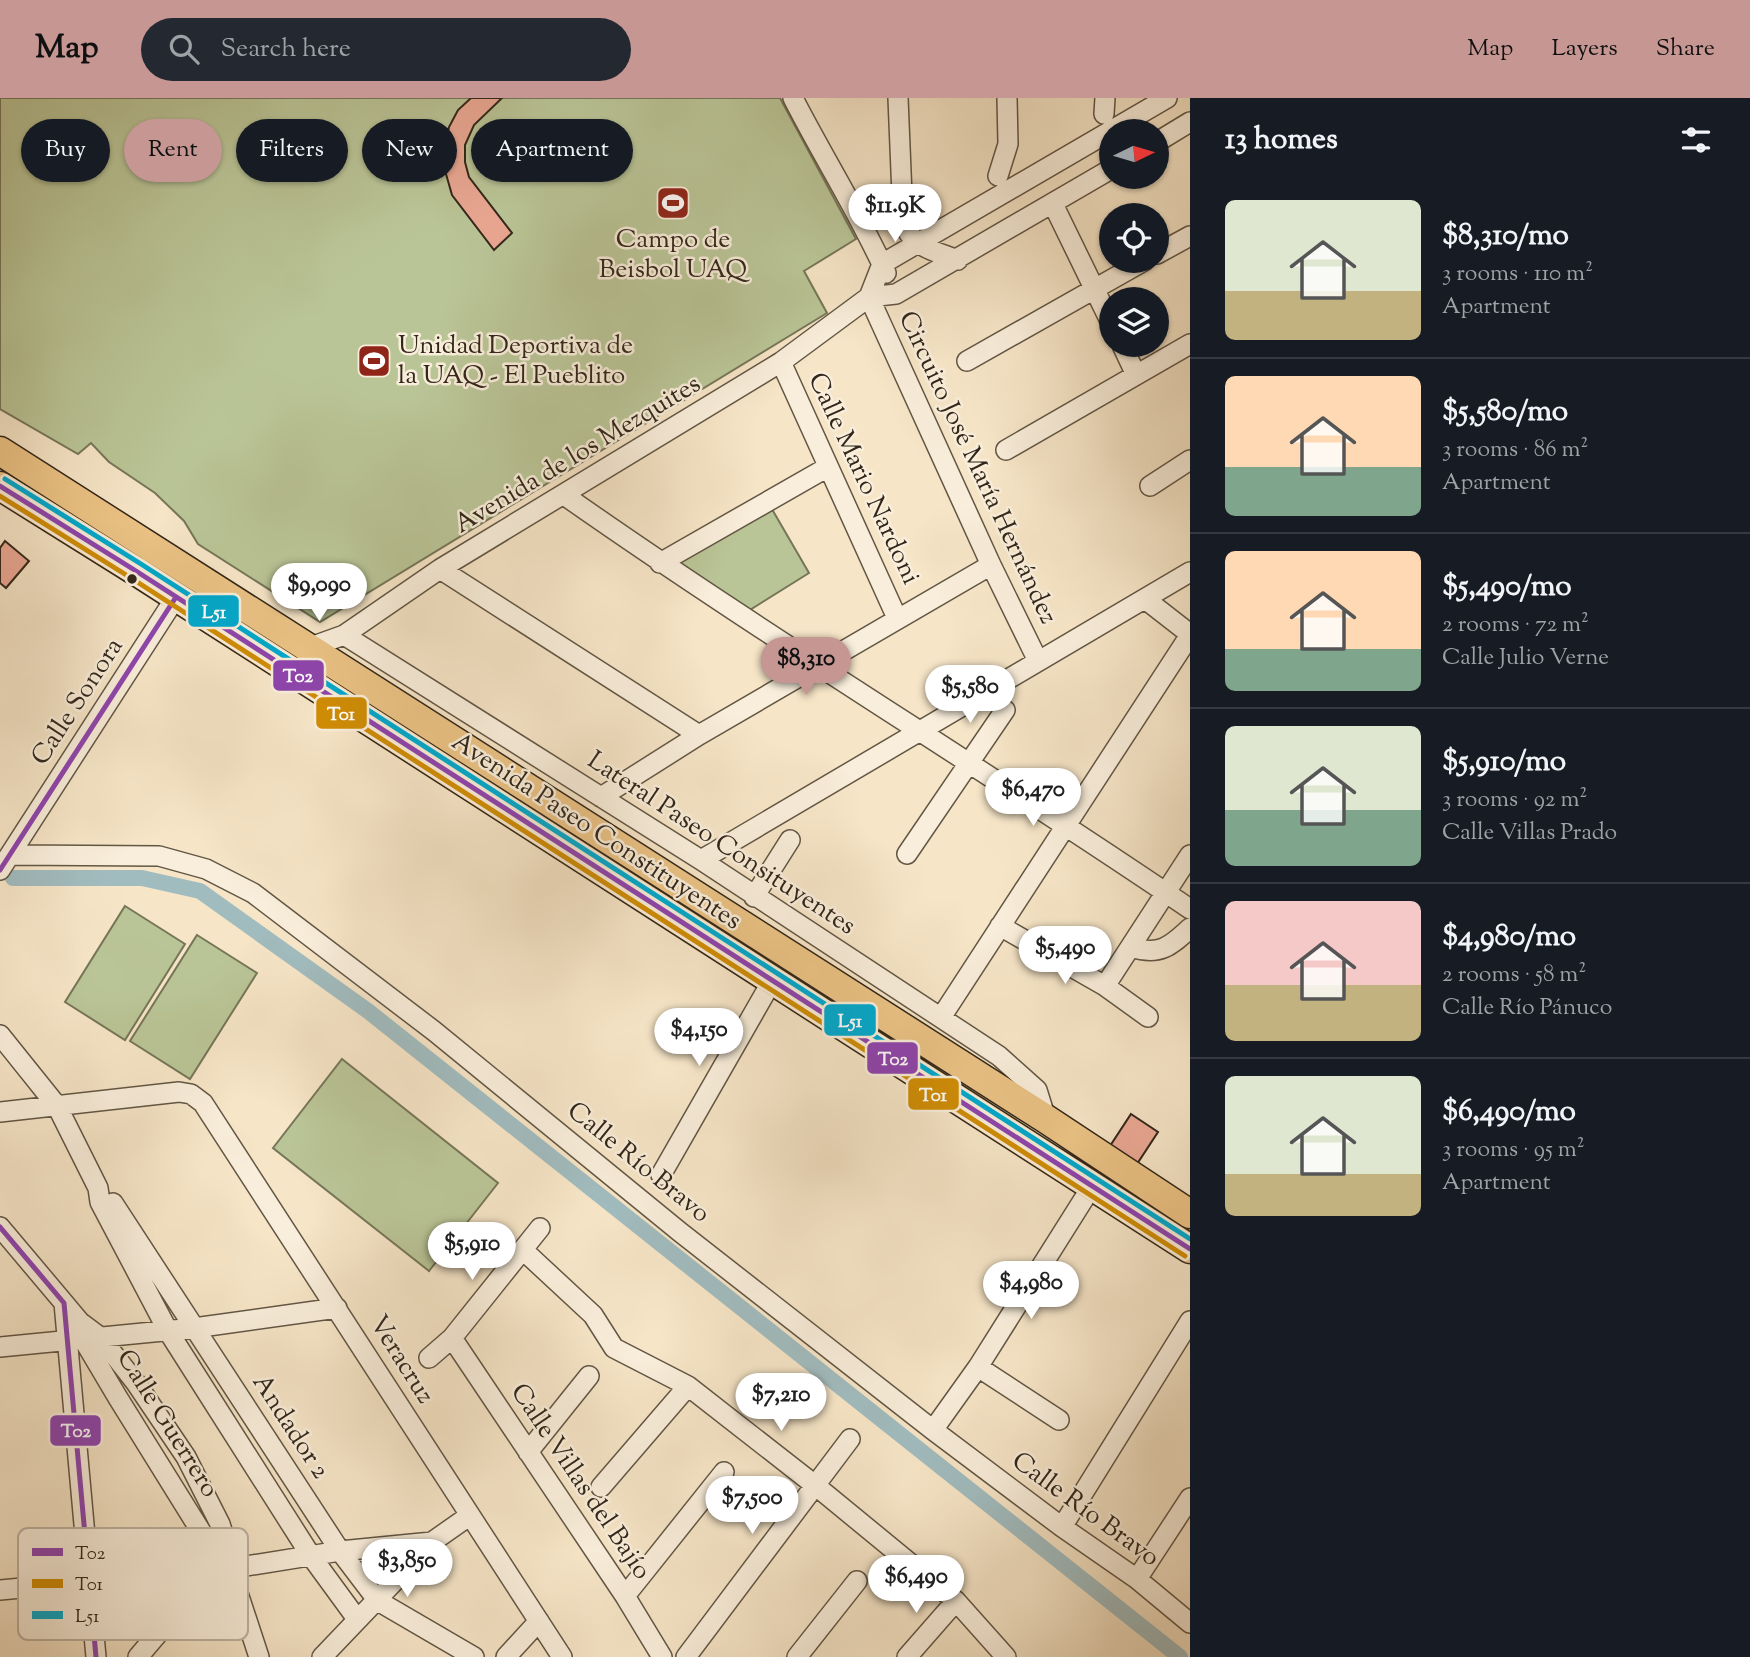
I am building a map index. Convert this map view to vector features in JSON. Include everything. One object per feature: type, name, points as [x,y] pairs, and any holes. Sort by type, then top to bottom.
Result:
[{"type":"highway","name":"Avenida Paseo Constituyentes","points":[[0,452],[1189,1211]]},
{"type":"highway","name":"Avenida Paseo Constituyentes","points":[[2,491],[176,597],[1190,1250]]},
{"type":"street","points":[[793,98],[858,214],[896,294]]},
{"type":"street","points":[[898,98],[902,220],[905,230],[917,245],[958,260]]},
{"type":"street","points":[[998,176],[1008,144],[1007,98]]},
{"type":"street","points":[[869,298],[882,264],[1167,98]]},
{"type":"street","points":[[1169,135],[1190,122]]},
{"type":"street","name":"Avenida de los Mezquites","points":[[308,648],[344,635],[440,569],[781,362],[869,298],[896,294],[1099,176]]},
{"type":"street","points":[[1053,204],[1099,296]]},
{"type":"street","points":[[1169,247],[1190,236]]},
{"type":"street","points":[[967,361],[1121,273]]},
{"type":"street","name":"Circuito José María Hernández","points":[[869,298],[1038,661]]},
{"type":"street","points":[[1006,450],[1190,344]]},
{"type":"street","points":[[1128,357],[1136,375]]},
{"type":"street","name":"Calle Mario Nardoni","points":[[781,362],[897,618]]},
{"type":"street","points":[[1150,486],[1190,460]]},
{"type":"street","points":[[660,563],[828,467]]},
{"type":"street","points":[[564,495],[660,563],[921,730],[1190,909]]},
{"type":"street","points":[[601,797],[699,735],[991,565]]},
{"type":"street","points":[[440,569],[699,735]]},
{"type":"street","name":"Circuito José María Hernández","points":[[701,860],[1190,572]]},
{"type":"street","name":"Calle Sonora","points":[[5,863],[176,597]]},
{"type":"street","points":[[942,1016],[1190,635],[1145,598]]},
{"type":"street","name":"Lateral Paseo Consituyentes","points":[[344,635],[942,1016],[999,1056],[1037,1090],[1046,1119]]},
{"type":"street","points":[[907,854],[1005,710]]},
{"type":"street","points":[[754,897],[790,840]]},
{"type":"street","points":[[1105,986],[1190,855]]},
{"type":"street","name":"Calle Río Bravo","points":[[5,863],[159,856],[206,869],[253,892],[434,1031],[680,1232],[933,1430],[1062,1527],[1137,1579],[1190,1623]]},
{"type":"street","points":[[1000,926],[1105,986],[1149,1017]]},
{"type":"street","points":[[1131,947],[1145,952],[1161,950],[1174,943],[1190,928]]},
{"type":"street","points":[[661,1175],[772,981]]},
{"type":"street","name":"Andador 2","points":[[0,1035],[57,1106],[98,1188],[100,1202],[168,1331],[311,1556],[357,1619]]},
{"type":"street","name":"Veracruz","points":[[57,1106],[179,1092],[191,1094],[203,1103],[562,1657]]},
{"type":"street","points":[[0,1112],[57,1106]]},
{"type":"street","points":[[933,1430],[978,1367],[1092,1186]]},
{"type":"street","name":"Andador 2","points":[[98,1188],[110,1198],[340,1551],[378,1601],[474,1657]]},
{"type":"street","points":[[0,1227],[64,1303],[82,1335],[87,1528]]},
{"type":"street","points":[[429,1358],[452,1338],[540,1228]]},
{"type":"street","points":[[523,1250],[593,1315],[614,1349],[688,1386],[816,1486],[956,1601],[1006,1657]]},
{"type":"street","points":[[0,1347],[82,1335],[194,1328],[337,1308]]},
{"type":"street","points":[[1062,1527],[1190,1321]]},
{"type":"street","name":"Calle Guerrero","points":[[82,1335],[200,1528]]},
{"type":"street","name":"Calle Villas del Bajío","points":[[452,1338],[625,1596],[662,1657]]},
{"type":"street","points":[[978,1367],[1059,1420]]},
{"type":"street","points":[[528,1452],[589,1376]]},
{"type":"street","points":[[601,1487],[688,1386]]},
{"type":"street","points":[[686,1657],[850,1439]]},
{"type":"street","points":[[625,1596],[724,1472]]},
{"type":"street","points":[[1137,1579],[1190,1498]]},
{"type":"street","points":[[322,1657],[432,1542],[469,1516]]},
{"type":"street","points":[[248,1569],[340,1551],[432,1542]]},
{"type":"street","points":[[797,1657],[857,1581]]},
{"type":"street","points":[[0,1590],[18,1588]]},
{"type":"street","points":[[907,1657],[956,1601]]},
{"type":"street","points":[[506,1657],[539,1621]]},
{"type":"street","name":"Calle Guerrero","points":[[248,1628],[259,1657]]},
{"type":"street","points":[[138,1657],[156,1640]]},
{"type":"green space","name":"Unidad Deportiva de la UAQ - El Pueblito","points":[[0,98],[780,98],[856,239],[804,271],[827,313],[320,622],[198,544],[184,521],[155,493],[109,462],[91,443],[78,454],[0,409]]},
{"type":"green space","points":[[769,504],[809,573],[745,613],[668,563]]},
{"type":"green space","points":[[125,906],[185,944],[125,1040],[65,1002]]},
{"type":"green space","points":[[197,935],[257,973],[190,1079],[130,1041]]},
{"type":"green space","points":[[342,1059],[498,1183],[429,1271],[273,1148]]},
{"type":"building","points":[[471,98],[502,98],[480,119],[471,119],[471,132],[465,145],[465,162],[471,182],[512,233],[494,250],[452,195],[448,182],[457,182],[457,119],[453,119],[458,110]]},
{"type":"building","points":[[5,541],[29,561],[6,588],[0,583],[0,548]]},
{"type":"building","points":[[1131,1114],[1158,1132],[1137,1164],[1110,1146]]},
{"type":"waterway","points":[[13,878],[142,878],[200,891],[368,1011],[1180,1657]]},
{"type":"transit line","name":"L51","points":[[5,479],[1190,1239]]},
{"type":"transit line","name":"T02","points":[[0,486],[1190,1249]]},
{"type":"transit line","name":"T01","points":[[0,496],[1185,1256]]},
{"type":"transit line","name":"T02","points":[[0,870],[176,597]]},
{"type":"transit line","name":"T02","points":[[0,1227],[64,1303],[84,1528]]},
{"type":"transit line","name":"T02","points":[[94,1640],[96,1657]]},
{"type":"place","name":"Campo de Beisbol UAQ","points":[[673,203]]},
{"type":"place","name":"Unidad Deportiva de la UAQ - El Pueblito","points":[[374,361]]}]
